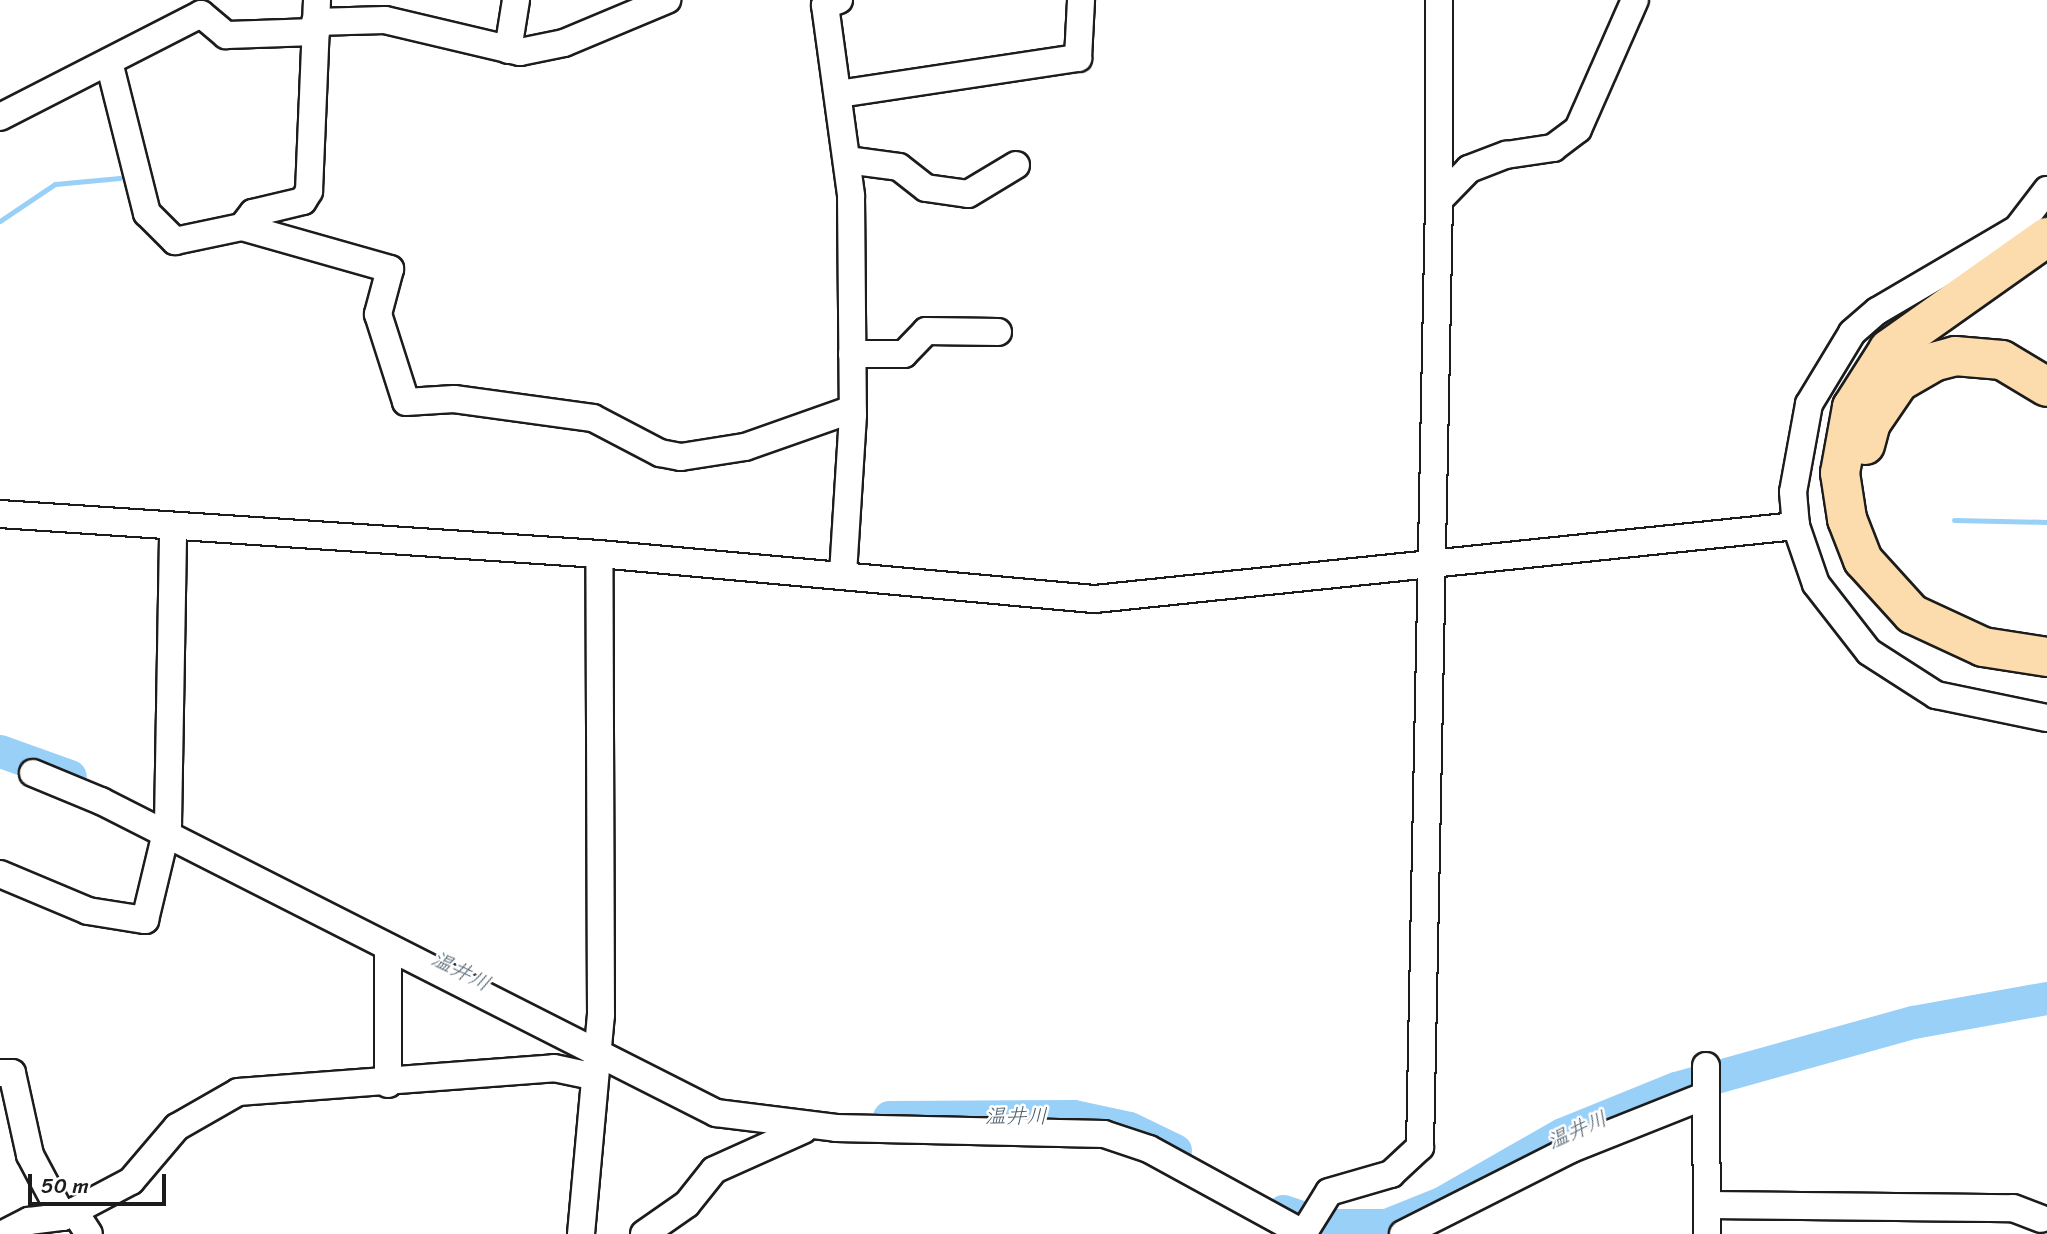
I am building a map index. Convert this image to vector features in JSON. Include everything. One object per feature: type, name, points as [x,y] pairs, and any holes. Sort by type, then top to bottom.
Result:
[{"type":"highway","points":[[2047,237],[1889,349],[1852,407],[1840,474],[1847,519],[1863,560],[1912,614],[1983,647],[2047,657]]},
{"type":"highway","points":[[2047,387],[2023,368],[1992,358],[1955,356],[1933,362],[1899,382],[1885,400],[1871,423],[1861,476],[1875,539],[1914,590],[1976,624],[2047,637]]},
{"type":"street","points":[[508,50],[516,0]]},
{"type":"street","points":[[0,117],[201,13],[226,35],[316,18],[385,20],[508,50],[564,43],[667,0]]},
{"type":"street","points":[[839,94],[1078,58],[1081,0]]},
{"type":"street","points":[[33,773],[167,836],[388,951],[716,1113],[813,1126],[1104,1134],[1149,1149],[1308,1225],[1337,1186],[1405,1167],[1420,1147],[1429,566],[1439,200],[1439,0]]},
{"type":"street","points":[[1439,200],[1469,169],[1506,155],[1553,148],[1578,129],[1635,0]]},
{"type":"street","points":[[828,2],[847,160],[853,409],[844,575]]},
{"type":"street","points":[[242,227],[253,213],[303,201],[309,191],[316,18]]},
{"type":"street","points":[[109,62],[147,213],[175,242],[242,227],[390,268],[378,314],[406,401],[454,399],[593,418],[660,453],[681,457],[745,447],[853,409]]},
{"type":"street","points":[[847,160],[899,167],[926,188],[968,194],[1016,165]]},
{"type":"street","points":[[2047,191],[2017,229],[1877,311],[1837,352],[1800,432],[1796,526],[1833,611],[1887,668],[1961,703],[2047,718]]},
{"type":"street","points":[[852,354],[904,354],[926,331],[998,332]]},
{"type":"street","points":[[0,514],[598,554],[1095,599],[1796,526]]},
{"type":"street","points":[[0,874],[88,911],[145,920],[167,836],[173,526]]},
{"type":"street","points":[[580,1234],[597,1053],[598,554]]},
{"type":"street","points":[[388,951],[388,1084]]},
{"type":"street","points":[[3,1234],[69,1214],[131,1181],[177,1126],[238,1092],[388,1084],[554,1068],[597,1053]]},
{"type":"street","points":[[0,1073],[12,1073],[30,1155],[69,1214],[89,1234]]},
{"type":"street","points":[[1404,1234],[1705,1084],[1709,1205],[1707,1234]]},
{"type":"street","points":[[644,1234],[687,1204],[714,1170],[813,1126]]},
{"type":"street","points":[[1709,1205],[2014,1208],[2039,1221]]},
{"type":"waterway","points":[[0,221],[55,184],[120,178]]},
{"type":"waterway","points":[[1954,520],[2047,522]]},
{"type":"waterway","name":"温井川","points":[[0,751],[70,776]]},
{"type":"waterway","name":"温井川","points":[[1283,1211],[1325,1225],[1386,1225],[1441,1203],[1562,1134],[1676,1088],[1913,1022],[2047,998]]},
{"type":"waterway","name":"温井川","points":[[889,1117],[1073,1116],[1129,1128],[1175,1150]]}]
